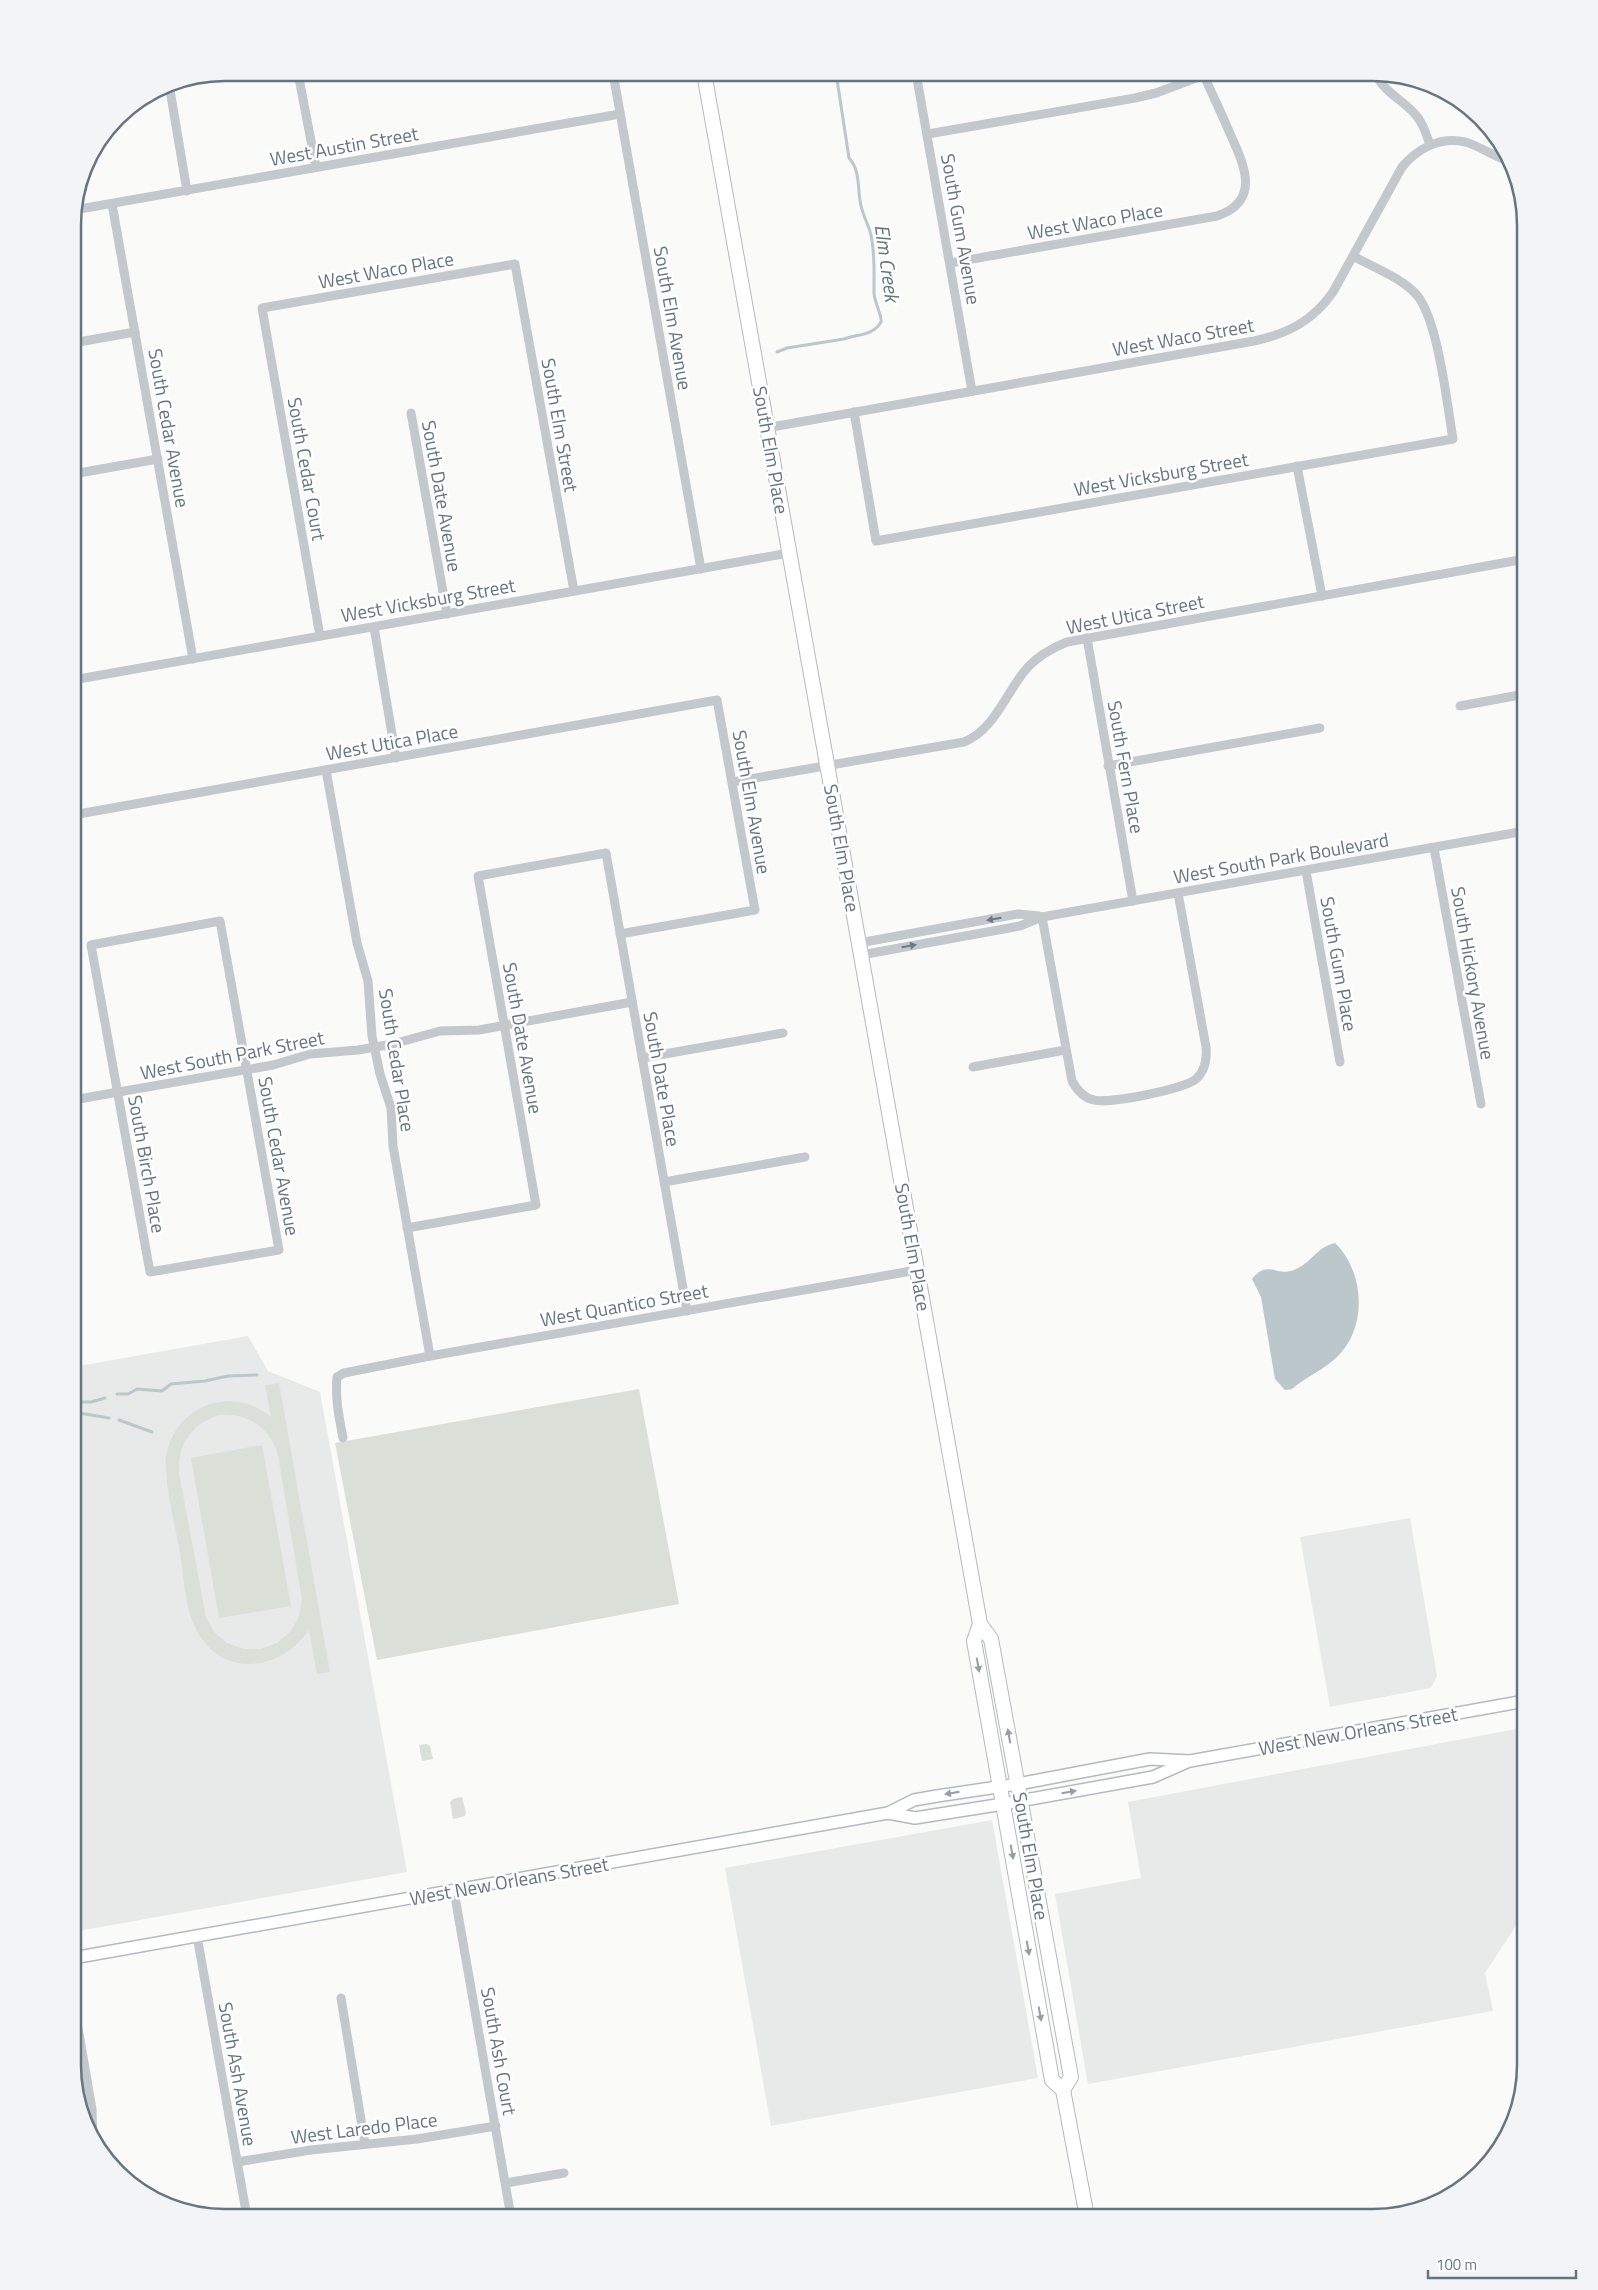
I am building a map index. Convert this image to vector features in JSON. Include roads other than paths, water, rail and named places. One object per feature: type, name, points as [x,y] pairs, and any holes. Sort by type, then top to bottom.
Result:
[{"type":"main road","name":"South Elm Place","points":[[705,81],[980,1624],[991,1639],[1071,2077],[1063,2090]]},
{"type":"main road","name":"South Elm Place","points":[[980,1624],[974,1641],[1032,1970],[1052,2080],[1063,2090],[1085,2209]]},
{"type":"main road","name":"West New Orleans Street","points":[[81,1956],[888,1813],[914,1800],[1018,1784],[1150,1759],[1190,1761],[1517,1703]]},
{"type":"main road","name":"West New Orleans Street","points":[[888,1813],[915,1818],[1021,1801],[1153,1777],[1190,1761]]},
{"type":"main road","points":[[1032,1970],[1051,1966]]},
{"type":"street","points":[[300,81],[316,167]]},
{"type":"street","name":"South Elm Avenue","points":[[614,81],[701,569]]},
{"type":"street","name":"South Gum Avenue","points":[[918,82],[972,391]]},
{"type":"street","points":[[928,134],[1149,95],[1183,82]]},
{"type":"street","name":"West Waco Place","points":[[950,263],[1217,216],[1232,209],[1241,200],[1245,188],[1245,170],[1207,82]]},
{"type":"street","points":[[1381,82],[1389,93],[1415,113],[1426,131],[1430,145]]},
{"type":"street","points":[[170,92],[188,190]]},
{"type":"street","name":"West Austin Street","points":[[82,209],[620,114]]},
{"type":"street","name":"West Waco Street","points":[[766,428],[1254,341],[1284,333],[1297,327],[1323,307],[1402,168],[1414,153],[1430,145],[1446,142],[1465,143],[1500,158]]},
{"type":"street","name":"South Cedar Avenue","points":[[112,204],[193,659]]},
{"type":"street","name":"West Vicksburg Street","points":[[854,412],[876,541],[1453,439],[1433,326],[1423,303],[1415,293],[1403,284],[1353,256]]},
{"type":"street","name":"West Waco Place","points":[[262,308],[515,264]]},
{"type":"street","name":"South Elm Street","points":[[515,264],[574,591]]},
{"type":"street","name":"South Cedar Court","points":[[262,308],[320,636]]},
{"type":"street","points":[[82,341],[135,332]]},
{"type":"street","name":"South Date Avenue","points":[[411,413],[447,614]]},
{"type":"street","points":[[82,472],[158,459]]},
{"type":"street","points":[[1297,466],[1322,596]]},
{"type":"street","name":"West Vicksburg Street","points":[[82,678],[789,553]]},
{"type":"street","name":"West Utica Street","points":[[732,782],[964,742],[974,738],[987,726],[1022,674],[1035,660],[1054,647],[1087,638],[1517,561]]},
{"type":"street","points":[[374,626],[396,758]]},
{"type":"street","name":"South Fern Place","points":[[1087,638],[1133,901]]},
{"type":"street","points":[[1460,706],[1517,696]]},
{"type":"street","name":"South Elm Avenue","points":[[620,934],[754,910],[717,700]]},
{"type":"street","name":"West Utica Place","points":[[82,813],[717,700]]},
{"type":"street","points":[[1108,766],[1320,728]]},
{"type":"street","name":"South Cedar Place","points":[[326,770],[357,943],[368,981],[375,1047],[391,1108],[393,1146],[430,1356]]},
{"type":"street","name":"West South Park Boulevard","points":[[860,949],[1020,926],[1042,917],[1517,833]]},
{"type":"street","name":"South Hickory Avenue","points":[[1434,848],[1480,1104]]},
{"type":"street","name":"South Date Place","points":[[478,876],[606,853],[687,1311]]},
{"type":"street","name":"South Gum Place","points":[[1306,871],[1340,1062]]},
{"type":"street","name":"South Date Avenue","points":[[407,1228],[536,1205],[478,876]]},
{"type":"street","points":[[1042,917],[1072,1081],[1077,1090],[1088,1098],[1109,1101],[1185,1087],[1196,1079],[1204,1068],[1206,1047],[1178,893]]},
{"type":"street","name":"South Cedar Avenue","points":[[91,944],[220,921],[247,1070],[279,1250],[150,1272]]},
{"type":"street","name":"South Birch Place","points":[[91,944],[150,1272]]},
{"type":"street","name":"West South Park Street","points":[[82,1098],[273,1065],[310,1054],[375,1047],[440,1031],[479,1030],[632,1002]]},
{"type":"street","points":[[642,1058],[783,1033]]},
{"type":"street","points":[[974,1067],[1065,1050]]},
{"type":"street","points":[[664,1182],[805,1157]]},
{"type":"street","name":"West Quantico Street","points":[[342,1438],[336,1402],[337,1377],[364,1368],[917,1270]]},
{"type":"street","name":"South Ash Court","points":[[454,1890],[510,2208]]},
{"type":"street","name":"South Ash Avenue","points":[[198,1936],[245,2208]]},
{"type":"street","points":[[341,1998],[366,2144]]},
{"type":"street","points":[[81,2048],[92,2121]]},
{"type":"street","name":"West Laredo Place","points":[[237,2162],[311,2150],[417,2139],[496,2126]]},
{"type":"street","points":[[506,2183],[564,2173]]},
{"type":"waterway","name":"Elm Creek","points":[[777,352],[787,348],[864,334],[874,330],[881,322],[874,293],[872,239],[861,206],[857,174],[849,158],[837,82]]},
{"type":"waterway","points":[[117,1394],[128,1394],[137,1389],[162,1391],[171,1384],[205,1381],[228,1376],[257,1375]]},
{"type":"waterway","points":[[81,1402],[91,1402],[105,1398]]},
{"type":"waterway","points":[[81,1413],[109,1418]]},
{"type":"waterway","points":[[119,1420],[152,1432]]}]
